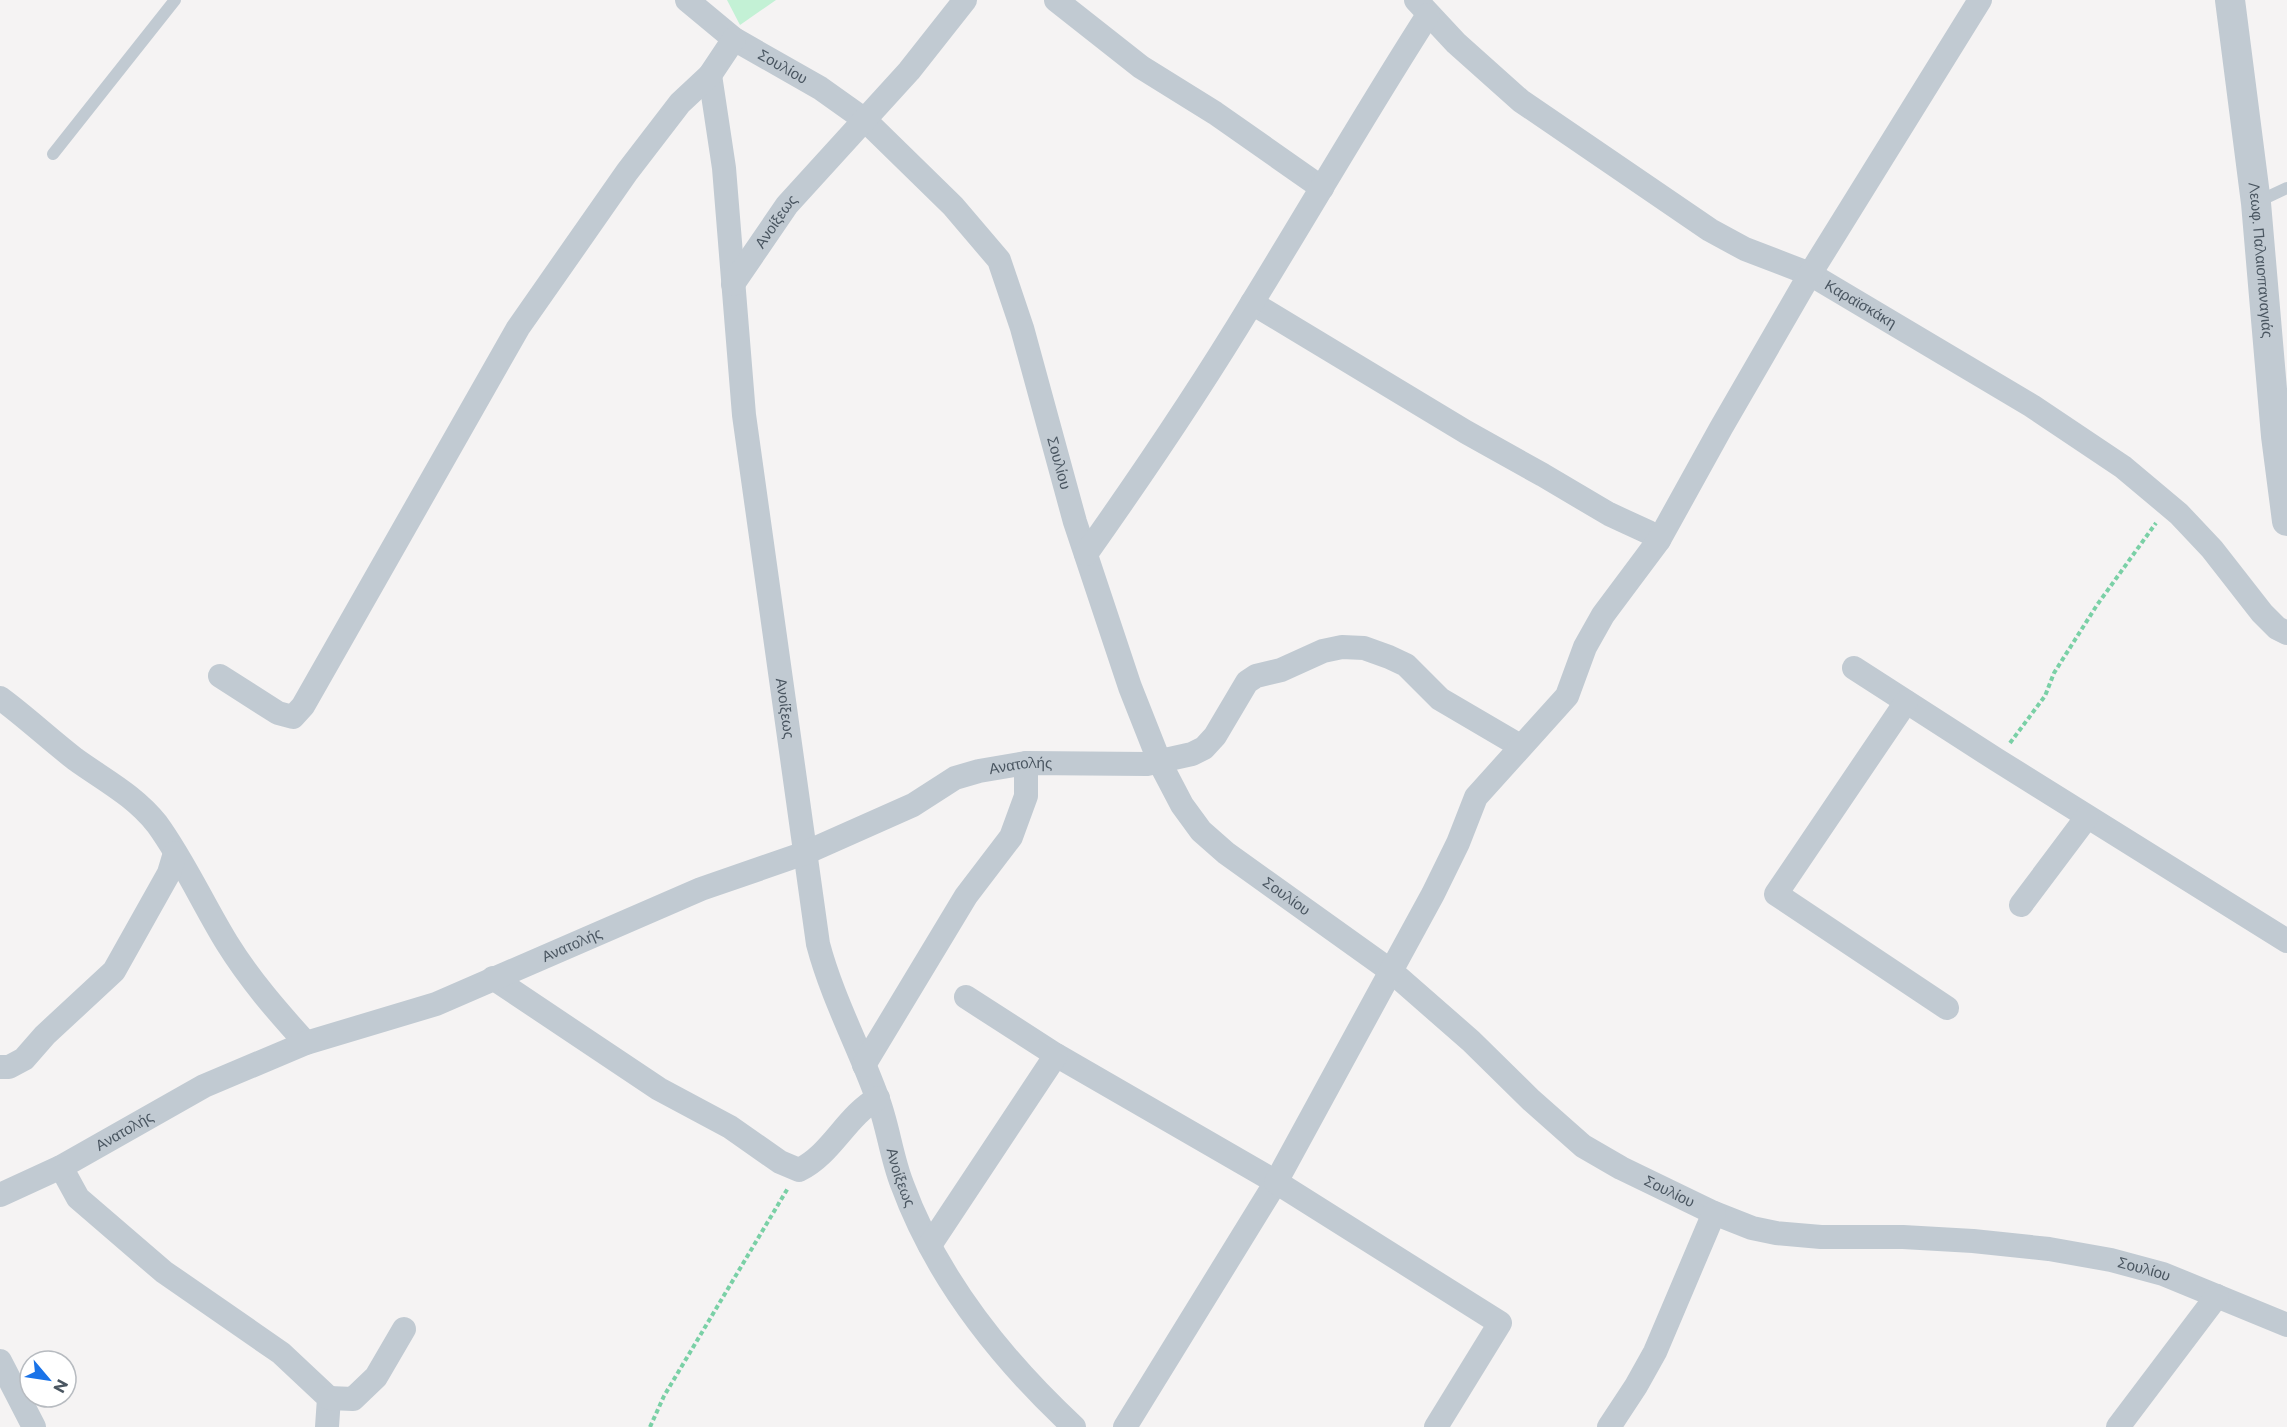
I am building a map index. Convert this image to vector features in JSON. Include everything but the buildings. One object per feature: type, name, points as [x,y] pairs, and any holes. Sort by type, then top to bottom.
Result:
[{"type":"street","name":"Σουλίου","points":[[687,0],[734,39],[820,88],[865,120],[953,206],[999,260],[1022,328],[1045,416],[1086,554],[1130,687],[1160,763],[1182,805],[1194,823],[1210,840],[1249,871],[1391,971],[1471,1041],[1531,1100],[1583,1146],[1621,1168],[1714,1213],[1752,1228],[1796,1236],[1922,1238],[1973,1241],[2059,1251],[2142,1268],[2287,1325]]},
{"type":"street","name":"Ανοίξεως","points":[[965,0],[909,71],[787,205],[733,284],[744,414],[818,944],[823,964],[838,1006],[878,1098],[901,1183],[930,1245],[948,1277],[1016,1368],[1074,1427]]},
{"type":"street","points":[[1056,0],[1142,67],[1215,112],[1322,188]]},
{"type":"street","points":[[1125,1427],[1276,1182],[1453,853],[1476,797],[1567,696],[1585,647],[1603,615],[1659,540],[1810,274],[1980,0]]},
{"type":"street","name":"Λεωφ. Παλαιοπαναγιάς","points":[[2230,0],[2256,203],[2276,436],[2287,521]]},
{"type":"street","points":[[1086,554],[1188,405],[1252,303],[1371,105],[1422,8]]},
{"type":"street","name":"Καραϊσκάκη","points":[[1422,8],[1484,70],[1521,101],[1701,224],[1745,249],[1810,274],[2082,438],[2169,505],[2212,549],[2262,613],[2277,628],[2287,633]]},
{"type":"street","points":[[220,676],[278,713],[293,717],[303,706],[518,328],[627,171],[680,103],[710,75],[734,39]]},
{"type":"street","points":[[710,75],[724,168],[733,284]]},
{"type":"street","points":[[1252,303],[1466,432],[1659,540]]},
{"type":"street","name":"Ανατολής","points":[[0,1195],[61,1167],[204,1086],[306,1043],[436,1004],[701,890],[805,853],[913,805],[955,778],[979,771],[1026,763],[1121,765],[1160,763],[1192,754],[1209,744],[1223,726],[1252,677],[1281,670],[1323,651],[1342,647],[1374,650],[1406,665],[1440,699],[1520,746]]},
{"type":"street","points":[[1854,668],[2287,941]]},
{"type":"street","points":[[0,698],[75,758],[128,794],[158,825],[226,942],[250,978],[268,1002],[306,1043]]},
{"type":"street","points":[[1906,702],[1776,894],[1947,1008]]},
{"type":"street","points":[[864,1065],[966,896],[1011,837],[1026,795],[1026,763]]},
{"type":"street","points":[[2021,905],[2087,817]]},
{"type":"street","points":[[0,1067],[9,1067],[24,1059],[45,1035],[114,971],[169,873],[175,853]]},
{"type":"street","points":[[493,978],[660,1089],[730,1127],[780,1162],[799,1170],[814,1162],[852,1117],[878,1098]]},
{"type":"street","points":[[966,997],[1056,1055],[1276,1182],[1500,1323],[1436,1427]]},
{"type":"street","points":[[930,1245],[1056,1055]]},
{"type":"street","points":[[61,1167],[78,1198],[165,1272],[281,1353],[329,1398],[353,1399],[376,1377],[404,1329]]},
{"type":"street","points":[[1609,1427],[1651,1360],[1714,1213]]},
{"type":"street","points":[[2118,1427],[2217,1296]]},
{"type":"street","points":[[0,1361],[34,1427]]},
{"type":"street","points":[[327,1427],[329,1398]]},
{"type":"lane","points":[[53,154],[175,0]]},
{"type":"lane","points":[[2256,203],[2287,188]]},
{"type":"path","points":[[1997,760],[2035,711],[2045,696],[2054,673],[2097,605],[2169,505]]},
{"type":"path","points":[[650,1427],[664,1396],[799,1170]]},
{"type":"green space","points":[[727,0],[776,0],[740,25]]}]
